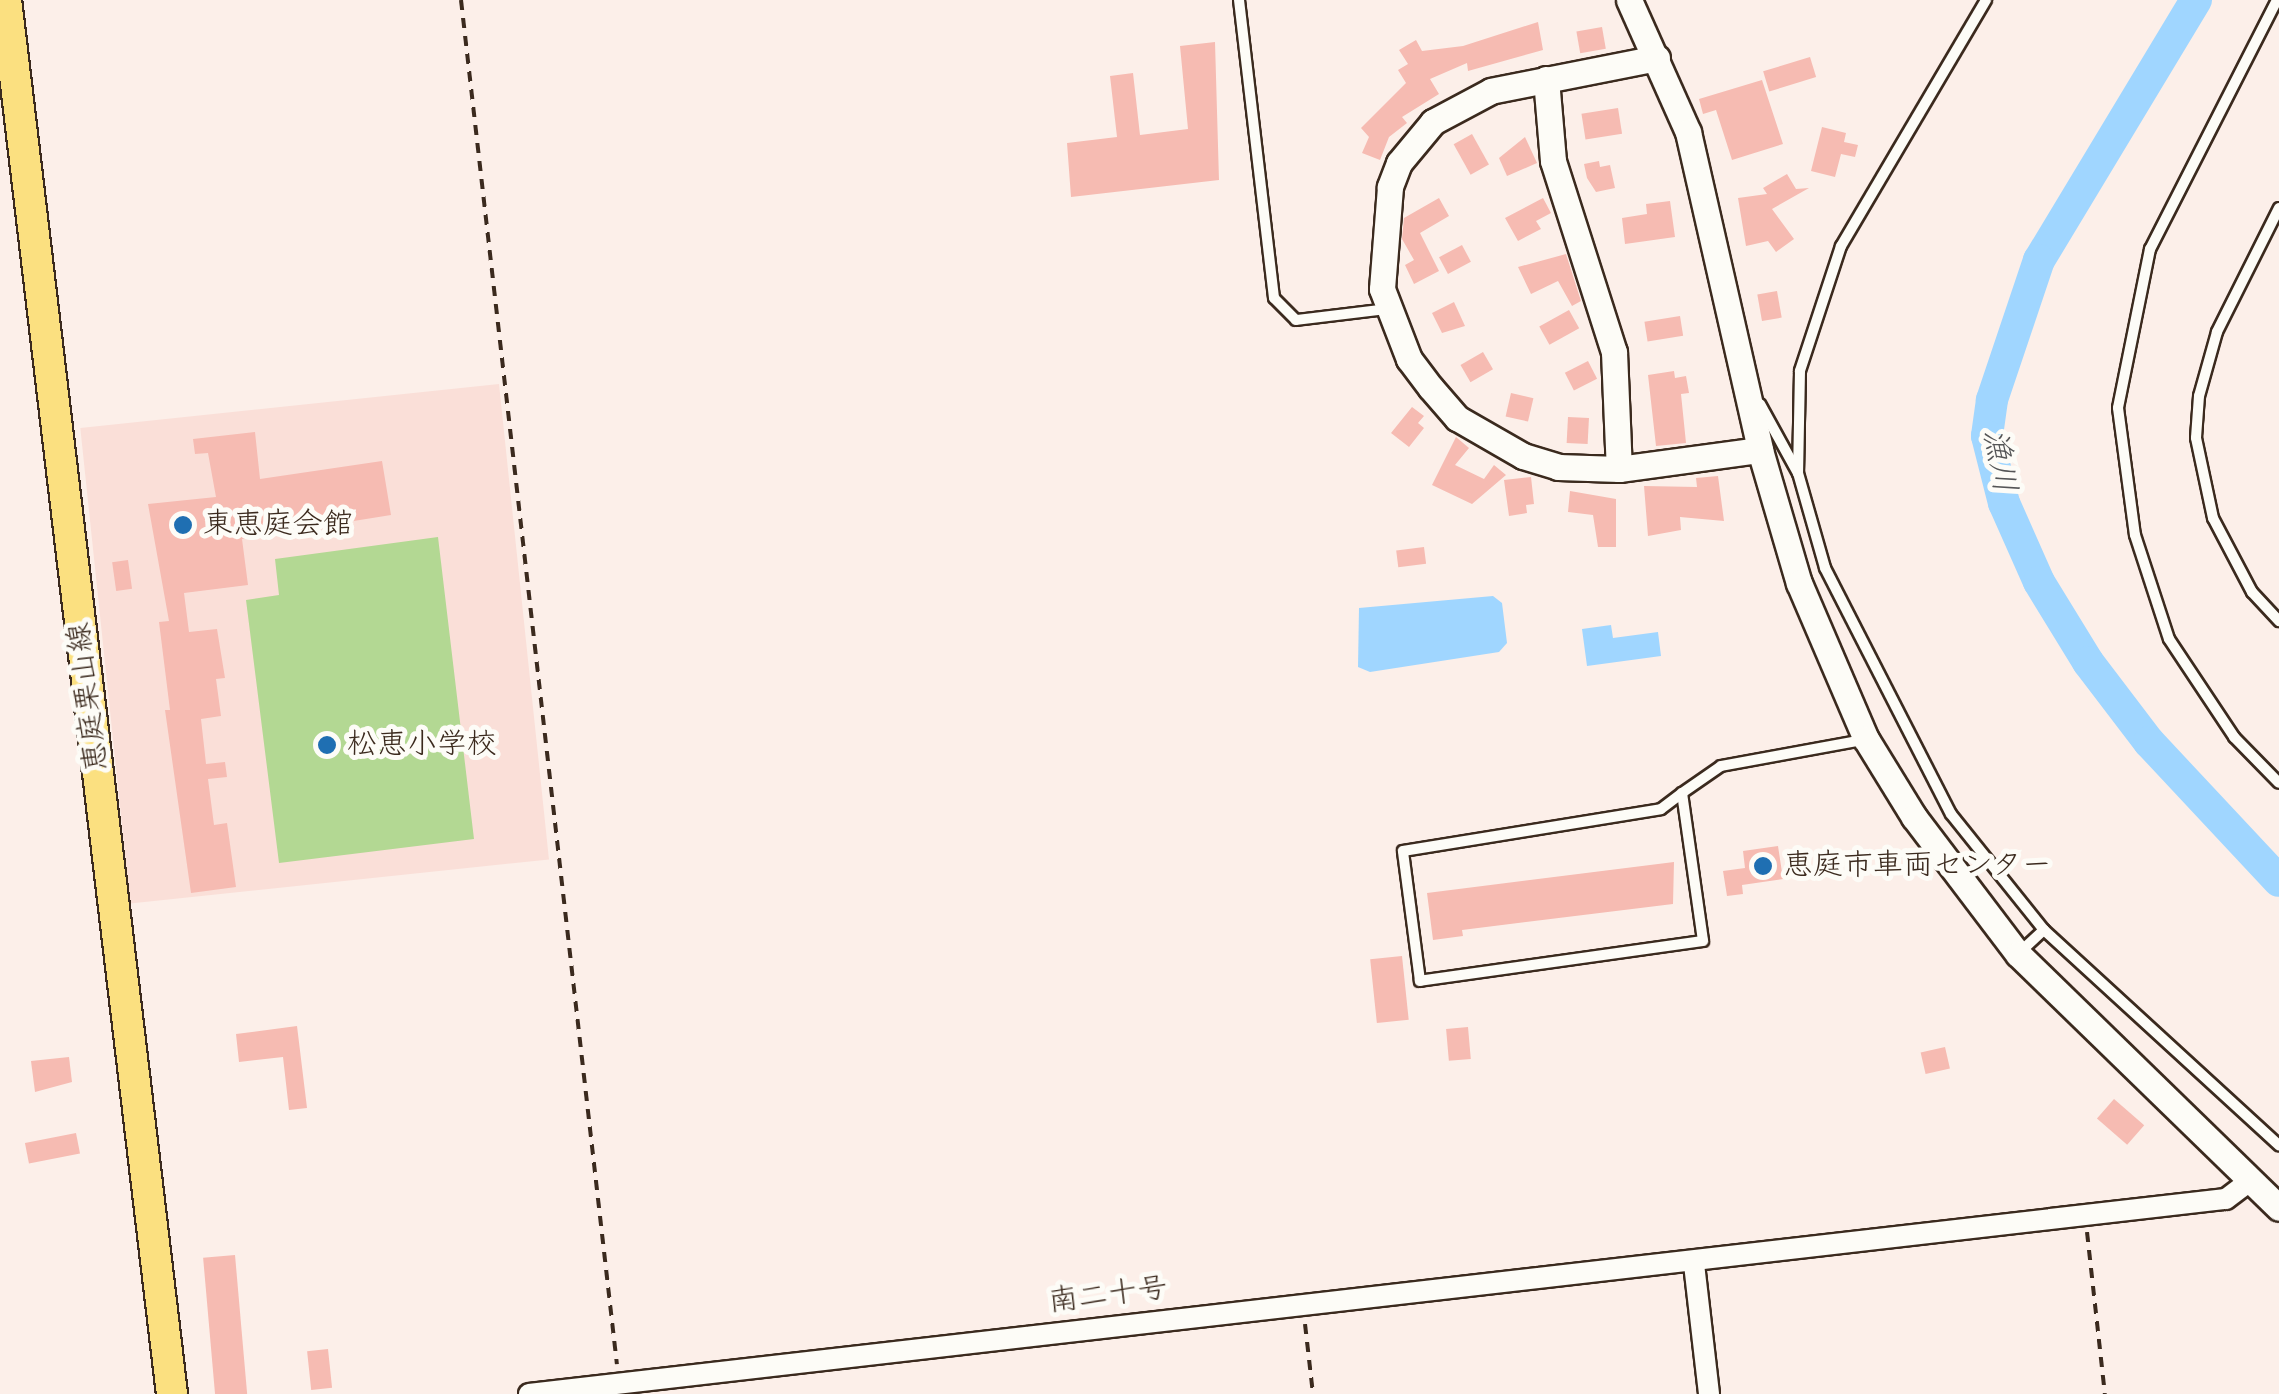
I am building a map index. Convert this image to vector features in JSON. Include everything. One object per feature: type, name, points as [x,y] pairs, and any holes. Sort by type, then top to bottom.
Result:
[{"type":"main road","name":"恵庭栗山線","points":[[6,0],[172,1394]]},
{"type":"street","points":[[1628,0],[1657,58],[1706,189],[1760,450],[1799,583],[1866,739],[1924,831],[2018,954],[2279,1208]]},
{"type":"street","points":[[1657,58],[1546,79],[1460,102],[1411,145],[1383,218],[1388,309],[1409,359],[1457,418],[1523,456],[1558,466],[1619,470],[1760,450]]},
{"type":"street","points":[[1546,79],[1553,160],[1614,352],[1619,470]]},
{"type":"street","name":"南二十号","points":[[529,1394],[1302,1304],[1694,1264],[2084,1212],[2226,1198],[2250,1180]]},
{"type":"street","points":[[1694,1264],[1709,1394]]},
{"type":"lane","points":[[1239,0],[1274,298],[1296,320],[1388,309]]},
{"type":"lane","points":[[1798,474],[1800,371],[1841,246],[1986,0]]},
{"type":"lane","points":[[2278,0],[2150,249],[2118,408],[2122,474],[2148,590],[2201,689],[2279,783]]},
{"type":"lane","points":[[2279,208],[2217,332],[2198,396],[2196,438],[2213,518],[2252,592],[2279,621]]},
{"type":"lane","points":[[1749,385],[1798,474],[1825,568],[1951,814],[2044,930],[2279,1145]]},
{"type":"lane","points":[[1682,793],[1702,941],[1420,980],[1403,851],[1661,809],[1682,793],[1721,766],[1866,739]]},
{"type":"lane","points":[[2018,954],[2044,930]]},
{"type":"path","points":[[461,0],[619,1384]]},
{"type":"path","points":[[2084,1212],[2105,1394]]},
{"type":"path","points":[[1302,1304],[1313,1394]]},
{"type":"shaded area","name":"松恵小学校","points":[[499,384],[549,859],[130,903],[80,428]]},
{"type":"green space","points":[[438,537],[474,839],[279,863],[246,600],[279,595],[275,559]]},
{"type":"water","points":[[1493,596],[1502,603],[1507,643],[1499,652],[1370,672],[1358,667],[1359,608]]},
{"type":"water","points":[[1611,625],[1613,638],[1658,632],[1661,656],[1587,666],[1582,629]]},
{"type":"building","points":[[1538,22],[1543,50],[1468,71],[1467,63],[1430,79],[1439,94],[1402,117],[1407,123],[1389,137],[1380,160],[1362,153],[1369,137],[1361,128],[1406,83],[1398,70],[1408,64],[1399,50],[1416,40],[1422,51],[1463,46]]},
{"type":"building","points":[[1602,27],[1606,49],[1580,53],[1576,32]]},
{"type":"building","points":[[1215,42],[1219,180],[1071,197],[1067,143],[1117,137],[1110,76],[1133,73],[1140,135],[1188,129],[1180,46]]},
{"type":"building","points":[[1810,57],[1816,77],[1769,91],[1763,71]]},
{"type":"building","points":[[1762,80],[1783,144],[1732,160],[1716,110],[1703,114],[1699,99]]},
{"type":"building","points":[[1618,108],[1622,134],[1586,139],[1581,114]]},
{"type":"building","points":[[1822,127],[1846,133],[1844,142],[1858,145],[1855,157],[1841,154],[1835,177],[1811,171]]},
{"type":"building","points":[[1472,134],[1489,165],[1471,175],[1454,144]]},
{"type":"building","points":[[1525,137],[1537,163],[1507,176],[1499,158]]},
{"type":"building","points":[[1599,161],[1600,167],[1610,165],[1615,188],[1596,192],[1587,178],[1584,164]]},
{"type":"building","points":[[1787,174],[1796,189],[1809,188],[1772,209],[1794,239],[1776,252],[1768,241],[1746,246],[1738,198],[1767,194],[1763,188]]},
{"type":"building","points":[[1439,198],[1449,216],[1420,233],[1439,271],[1414,284],[1405,265],[1414,260],[1402,239],[1404,218]]},
{"type":"building","points":[[1543,198],[1551,213],[1536,221],[1541,229],[1518,241],[1505,218]]},
{"type":"building","points":[[1670,201],[1675,237],[1625,244],[1622,218],[1647,214],[1646,204]]},
{"type":"building","points":[[1462,245],[1471,262],[1448,274],[1439,257]]},
{"type":"building","points":[[1566,254],[1581,301],[1572,306],[1558,281],[1531,294],[1518,267]]},
{"type":"building","points":[[1777,291],[1782,318],[1762,321],[1757,294]]},
{"type":"building","points":[[1454,302],[1465,326],[1442,333],[1432,313]]},
{"type":"building","points":[[1569,310],[1579,328],[1549,345],[1539,326]]},
{"type":"building","points":[[1680,316],[1683,336],[1648,341],[1644,322]]},
{"type":"building","points":[[1483,352],[1493,369],[1470,382],[1460,365]]},
{"type":"building","points":[[1588,361],[1597,379],[1574,391],[1565,373]]},
{"type":"building","points":[[1674,371],[1675,378],[1686,376],[1689,393],[1681,394],[1686,443],[1656,446],[1648,375]]},
{"type":"building","points":[[1511,393],[1533,398],[1528,422],[1506,416]]},
{"type":"building","points":[[1412,407],[1424,416],[1418,423],[1424,428],[1409,447],[1391,433]]},
{"type":"building","points":[[1568,417],[1589,418],[1588,444],[1567,443]]},
{"type":"building","points":[[255,432],[260,479],[382,461],[391,515],[242,539],[248,585],[184,593],[189,632],[217,629],[225,678],[216,679],[221,716],[201,719],[206,764],[225,762],[227,777],[208,779],[214,825],[227,823],[236,887],[191,893],[165,710],[170,710],[159,622],[169,621],[148,504],[216,497],[208,453],[195,454],[193,439]]},
{"type":"building","points":[[1456,437],[1469,448],[1455,465],[1484,479],[1494,465],[1506,475],[1472,504],[1432,485]]},
{"type":"building","points":[[1718,476],[1724,521],[1680,517],[1681,530],[1648,536],[1644,486],[1697,487],[1696,478]]},
{"type":"building","points":[[1531,477],[1534,504],[1526,505],[1527,513],[1509,516],[1504,480]]},
{"type":"building","points":[[1570,491],[1616,499],[1616,547],[1598,547],[1593,515],[1568,512]]},
{"type":"building","points":[[1424,547],[1426,564],[1398,567],[1396,550]]},
{"type":"building","points":[[128,560],[132,589],[116,591],[112,562]]},
{"type":"building","name":"恵庭市車両センター","points":[[1778,846],[1783,879],[1742,885],[1743,894],[1727,896],[1723,871],[1745,868],[1743,851]]},
{"type":"building","points":[[1674,862],[1673,904],[1462,930],[1463,936],[1433,940],[1427,893]]},
{"type":"building","points":[[1402,956],[1409,1020],[1377,1023],[1370,959]]},
{"type":"building","points":[[297,1026],[307,1108],[289,1110],[283,1057],[239,1062],[236,1034]]},
{"type":"building","points":[[1468,1027],[1471,1059],[1449,1061],[1446,1029]]},
{"type":"building","points":[[1945,1047],[1950,1068],[1926,1074],[1921,1053]]},
{"type":"building","points":[[69,1057],[72,1082],[35,1092],[31,1061]]},
{"type":"building","points":[[2114,1099],[2144,1125],[2127,1145],[2097,1119]]},
{"type":"building","points":[[76,1133],[80,1154],[29,1164],[25,1143]]},
{"type":"building","points":[[235,1255],[247,1394],[215,1394],[203,1258]]},
{"type":"building","points":[[328,1349],[332,1388],[311,1390],[307,1351]]},
{"type":"waterway","name":"漁川","points":[[2196,0],[2039,260],[1992,400],[1987,436],[2004,503],[2039,582],[2088,662],[2149,742],[2279,881]]},
{"type":"place","name":"東恵庭会館","points":[[183,525]]},
{"type":"place","name":"松恵小学校","points":[[327,745]]},
{"type":"place","name":"恵庭市車両センター","points":[[1763,866]]}]
